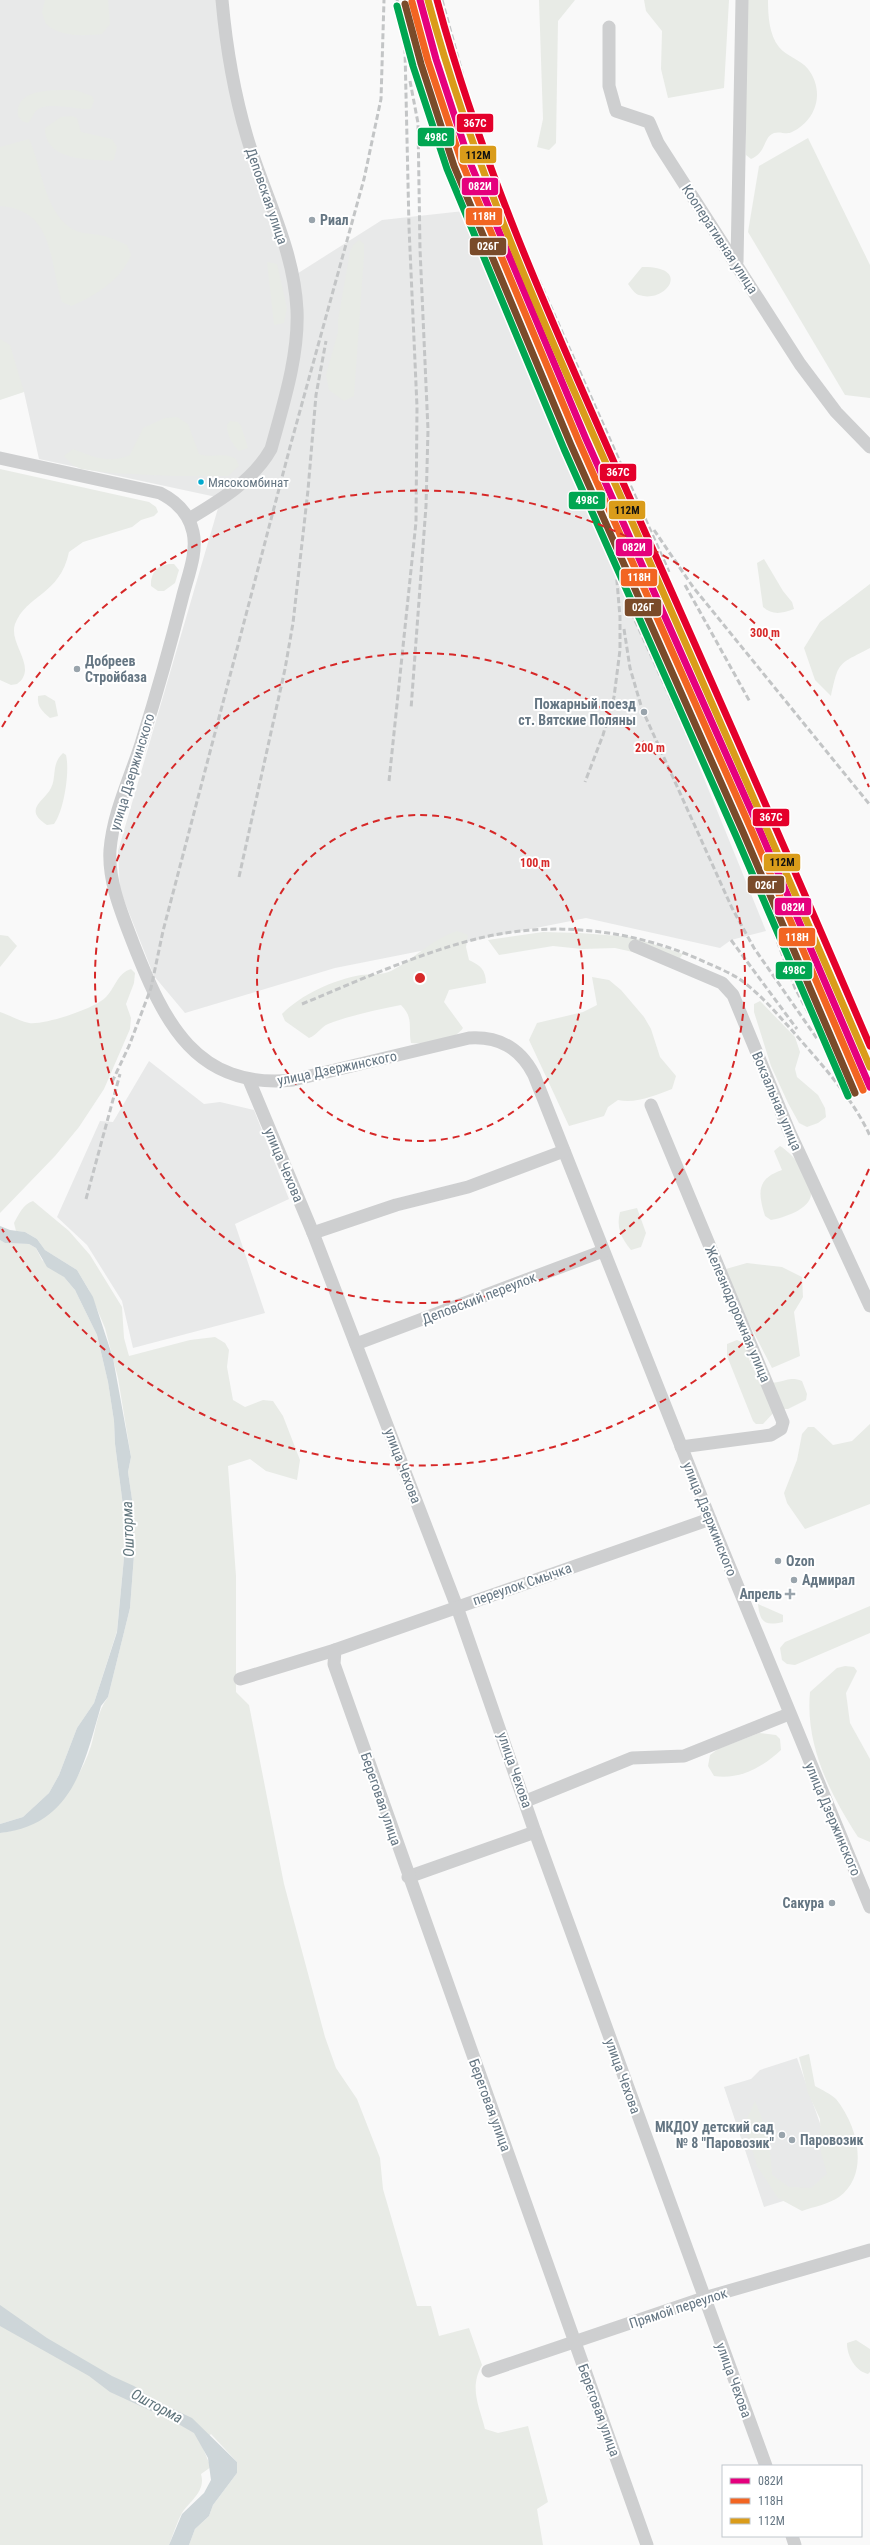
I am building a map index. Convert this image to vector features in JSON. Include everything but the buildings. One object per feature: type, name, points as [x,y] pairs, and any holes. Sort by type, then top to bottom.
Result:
[{"type":"street","name":"Деповская улица","points":[[189,519],[244,482],[267,456],[271,449],[290,375],[297,326],[292,277],[279,222],[256,165],[238,98],[222,0]]},
{"type":"street","points":[[737,262],[742,0]]},
{"type":"street","name":"Кооперативная улица","points":[[610,27],[609,86],[616,111],[649,122],[658,143],[737,262],[800,364],[836,412],[870,447]]},
{"type":"street","name":"улица Дзержинского","points":[[0,458],[160,492],[180,506],[189,519],[194,544],[192,560],[158,686],[115,823],[110,863],[121,910],[158,1004],[177,1031],[204,1059],[230,1075],[249,1080],[269,1082],[294,1080],[469,1038],[492,1039],[509,1046],[529,1066],[789,1714],[870,1907]]},
{"type":"street","name":"Вокзальная улица","points":[[635,946],[722,983],[733,994],[790,1133],[870,1306]]},
{"type":"street","name":"улица Чехова","points":[[249,1080],[314,1233],[458,1607],[526,1801],[535,1832],[766,2465]]},
{"type":"street","name":"Железнодорожная улица","points":[[651,1105],[783,1422],[781,1430],[771,1435],[681,1446]]},
{"type":"street","points":[[314,1233],[396,1205],[468,1187],[564,1151]]},
{"type":"street","name":"Деповский переулок","points":[[356,1344],[603,1251]]},
{"type":"street","name":"переулок Смычка","points":[[240,1679],[334,1650],[710,1518]]},
{"type":"street","name":"Береговая улица","points":[[334,1650],[334,1664],[408,1877],[647,2545]]},
{"type":"street","points":[[526,1801],[632,1758],[684,1756],[789,1714]]},
{"type":"street","points":[[408,1877],[535,1832]]},
{"type":"street","name":"Прямой переулок","points":[[488,2372],[704,2298],[870,2250]]},
{"type":"shaded area","points":[[0,0],[222,0],[231,64],[292,277],[382,220],[473,210],[766,931],[731,940],[720,948],[586,918],[335,968],[185,1013],[154,976],[120,890],[118,851],[221,498],[39,459],[24,392],[0,369]]},
{"type":"shaded area","points":[[45,0],[108,0],[110,24],[102,34],[72,35],[58,31],[46,24],[42,12]]},
{"type":"shaded area","points":[[539,0],[575,0],[558,21],[556,143],[549,150],[537,147],[543,119]]},
{"type":"shaded area","points":[[644,0],[729,0],[724,88],[668,98],[661,69],[662,31],[646,11]]},
{"type":"shaded area","points":[[746,0],[768,0],[768,12],[773,37],[782,50],[789,56],[802,63],[808,69],[816,86],[817,95],[813,113],[801,127],[790,133],[774,133],[768,138],[760,153],[751,159],[746,155]]},
{"type":"shaded area","points":[[75,90],[92,96],[94,101],[91,109],[55,106],[42,107],[36,111],[28,123],[22,121],[18,116],[19,107],[23,100],[29,95],[38,92]]},
{"type":"shaded area","points":[[72,116],[77,118],[81,132],[112,139],[117,147],[114,159],[112,161],[91,160],[70,156],[52,147],[47,139],[45,128],[61,117]]},
{"type":"shaded area","points":[[808,138],[870,265],[870,398],[845,395],[748,232],[759,166]]},
{"type":"shaded area","points":[[29,139],[46,192],[51,205],[58,216],[67,225],[79,232],[104,236],[127,245],[131,255],[121,272],[106,286],[89,298],[71,306],[62,302],[47,240],[40,228],[31,217],[18,210],[0,206],[0,147]]},
{"type":"shaded area","points":[[359,240],[364,244],[364,255],[354,396],[344,401],[329,390],[326,375],[338,332],[338,320],[350,252],[353,245]]},
{"type":"shaded area","points":[[267,262],[277,264],[287,308],[284,323],[274,325]]},
{"type":"shaded area","points":[[642,267],[658,268],[667,272],[671,278],[670,284],[665,290],[658,294],[649,296],[639,295],[628,284]]},
{"type":"shaded area","points":[[0,339],[10,345],[24,392],[0,400]]},
{"type":"shaded area","points":[[177,417],[188,424],[199,454],[231,457],[236,459],[239,466],[228,476],[173,476],[112,473],[81,469],[73,465],[64,456],[73,449],[87,455],[101,458],[122,458],[130,455],[143,428],[165,418]]},
{"type":"shaded area","points":[[230,421],[238,422],[241,426],[248,448],[239,451],[232,442],[227,429],[227,425]]},
{"type":"shaded area","points":[[0,469],[149,502],[156,507],[158,512],[154,516],[141,520],[132,527],[83,542],[69,552],[65,566],[58,577],[51,586],[20,614],[15,624],[15,640],[24,663],[25,671],[23,678],[17,684],[11,685],[0,680]]},
{"type":"shaded area","points":[[764,559],[783,591],[792,602],[794,609],[774,613],[763,607],[757,563]]},
{"type":"shaded area","points":[[174,564],[179,570],[175,583],[164,591],[158,591],[151,586],[152,577],[156,569],[164,565]]},
{"type":"shaded area","points":[[870,584],[870,648],[846,661],[838,669],[831,696],[815,680],[804,648],[820,622]]},
{"type":"shaded area","points":[[45,695],[55,701],[58,716],[50,718],[41,708],[38,703],[38,696]]},
{"type":"shaded area","points":[[63,753],[66,755],[67,780],[61,810],[54,824],[47,825],[36,814],[37,805],[48,793],[53,784],[57,761]]},
{"type":"shaded area","points":[[457,931],[468,935],[466,947],[469,960],[482,968],[486,978],[486,983],[449,990],[444,1002],[463,1028],[459,1033],[440,1041],[411,1043],[408,1014],[401,1005],[364,1013],[328,1024],[309,1038],[285,1021],[282,1014],[308,994],[329,984],[350,977],[391,971],[438,940]]},
{"type":"shaded area","points":[[543,932],[632,937],[683,954],[677,962],[615,948],[582,949],[553,946],[499,955],[488,940]]},
{"type":"shaded area","points":[[0,935],[8,936],[17,946],[0,967]]},
{"type":"shaded area","points":[[131,969],[135,973],[134,983],[126,1004],[131,1018],[130,1029],[104,1089],[79,1127],[55,1156],[0,1213],[0,1012],[29,1023],[57,1019],[90,1007],[105,998],[122,974]]},
{"type":"shaded area","points":[[592,977],[609,980],[621,990],[644,1017],[651,1029],[660,1057],[676,1076],[672,1089],[639,1100],[618,1100],[608,1107],[604,1116],[569,1126],[529,1040],[537,1023],[583,1012],[597,1005]]},
{"type":"shaded area","points":[[760,1001],[795,1037],[800,1052],[795,1069],[797,1077],[818,1095],[825,1108],[826,1117],[818,1123],[807,1127],[799,1123],[788,1103],[771,1066],[754,1012],[754,1004]]},
{"type":"shaded area","points":[[149,1061],[204,1104],[220,1102],[254,1110],[289,1199],[235,1224],[265,1313],[133,1348],[122,1301],[87,1245],[57,1217],[100,1121],[113,1122]]},
{"type":"shaded area","points":[[780,1146],[801,1166],[808,1180],[811,1194],[810,1199],[806,1204],[796,1212],[771,1220],[765,1216],[760,1194],[763,1182],[767,1178],[782,1170],[774,1151]]},
{"type":"shaded area","points":[[33,1201],[69,1231],[90,1255],[122,1307],[124,1338],[129,1356],[190,1340],[215,1337],[225,1343],[229,1350],[227,1367],[233,1400],[245,1407],[263,1400],[273,1401],[283,1416],[300,1460],[297,1480],[266,1471],[250,1459],[228,1466],[236,1576],[236,1692],[249,1705],[284,1884],[325,2037],[336,2068],[357,2099],[380,2158],[383,2189],[417,2306],[431,2306],[439,2336],[469,2328],[482,2365],[476,2381],[476,2397],[485,2429],[498,2433],[528,2426],[548,2502],[537,2509],[543,2545],[189,2545],[195,2529],[209,2516],[213,2505],[237,2473],[237,2462],[211,2434],[201,2444],[211,2467],[201,2474],[202,2480],[200,2490],[182,2513],[169,2545],[0,2545],[0,1833],[16,1830],[45,1814],[68,1790],[85,1761],[91,1746],[101,1709],[108,1697],[130,1608],[134,1555],[134,1513],[128,1472],[131,1457],[118,1378],[105,1328],[89,1290],[77,1270],[45,1250],[37,1239],[25,1232],[16,1231],[14,1223],[24,1207]]},
{"type":"shaded area","points":[[637,1208],[646,1233],[641,1247],[631,1250],[624,1241],[620,1232],[619,1217],[620,1212]]},
{"type":"shaded area","points":[[0,1240],[5,1243],[29,1244],[36,1248],[42,1260],[64,1277],[75,1290],[97,1335],[108,1382],[114,1421],[115,1444],[125,1521],[125,1547],[117,1631],[94,1703],[77,1728],[59,1775],[49,1793],[23,1817],[0,1824]]},
{"type":"shaded area","points":[[747,1263],[782,1267],[802,1277],[803,1297],[794,1312],[800,1356],[772,1368],[742,1310],[726,1269]]},
{"type":"shaded area","points":[[737,1340],[744,1343],[751,1364],[758,1376],[764,1381],[770,1383],[793,1379],[802,1381],[807,1394],[806,1400],[788,1409],[777,1409],[763,1424],[756,1424],[753,1421],[727,1356],[727,1344]]},
{"type":"shaded area","points":[[870,1424],[870,1504],[805,1529],[787,1503],[784,1493],[797,1460],[802,1434],[808,1427],[814,1427],[833,1445],[852,1441]]},
{"type":"shaded area","points":[[758,1604],[783,1615],[783,1622],[772,1624],[764,1622],[760,1615]]},
{"type":"shaded area","points":[[870,1606],[870,1633],[795,1665],[787,1664],[782,1660],[780,1648],[785,1642]]},
{"type":"shaded area","points":[[845,1666],[854,1667],[857,1671],[846,1693],[850,1723],[870,1759],[870,1842],[858,1837],[838,1804],[822,1768],[811,1731],[809,1712],[810,1692],[837,1668]]},
{"type":"shaded area","points":[[759,1733],[776,1735],[780,1739],[781,1750],[766,1762],[750,1771],[732,1776],[714,1776],[708,1766],[710,1755],[718,1749]]},
{"type":"shaded area","points":[[809,2054],[815,2086],[836,2099],[850,2122],[855,2136],[857,2163],[855,2176],[849,2187],[839,2197],[802,2211],[778,2198],[757,2166],[745,2123],[755,2101],[767,2137],[772,2175],[789,2187],[811,2188],[827,2174],[821,2153],[820,2119],[808,2093],[799,2057]]},
{"type":"shaded area","name":"МКДОУ детский сад № 8 \"Паровозик\"","points":[[797,2058],[841,2183],[764,2207],[724,2087],[751,2079],[760,2070]]},
{"type":"shaded area","points":[[856,2340],[870,2349],[870,2372],[868,2374],[859,2370],[848,2353],[847,2343]]},
{"type":"water","name":"Ошторма","points":[[0,1226],[10,1230],[25,1232],[37,1239],[45,1250],[77,1270],[93,1297],[113,1358],[131,1457],[128,1472],[134,1513],[134,1555],[130,1608],[108,1697],[101,1706],[81,1770],[72,1788],[60,1805],[44,1818],[25,1828],[0,1833],[0,1824],[23,1817],[49,1793],[59,1775],[77,1728],[94,1703],[117,1632],[125,1547],[125,1521],[115,1444],[114,1421],[108,1382],[97,1335],[75,1290],[64,1277],[47,1267],[36,1248],[29,1244],[5,1243],[0,1240]]},
{"type":"water","name":"Ошторма","points":[[0,2305],[47,2338],[112,2376],[134,2386],[154,2400],[192,2418],[237,2462],[237,2473],[213,2505],[209,2516],[195,2529],[189,2545],[169,2545],[182,2514],[204,2493],[211,2480],[208,2458],[194,2433],[173,2421],[110,2392],[89,2376],[0,2326]]},
{"type":"railway","points":[[112,1082],[129,1046],[151,988],[163,931],[290,447],[364,179],[381,99],[384,0]]},
{"type":"railway","points":[[397,0],[419,73],[579,448],[604,516],[616,570],[620,617],[620,650],[614,697],[603,735],[585,782]]},
{"type":"railway","points":[[442,0],[471,105],[513,222],[669,572]]},
{"type":"railway","points":[[389,781],[416,522],[417,407],[409,227],[405,50]]},
{"type":"railway","points":[[410,81],[418,123],[420,249],[428,430],[426,506],[411,709]]},
{"type":"railway","points":[[449,156],[467,212]]},
{"type":"railway","points":[[239,877],[285,669],[293,623],[308,490],[316,395],[326,341]]},
{"type":"railway","points":[[557,381],[586,439]]},
{"type":"railway","points":[[609,520],[719,781],[737,831]]},
{"type":"railway","points":[[654,530],[693,587],[870,805]]},
{"type":"railway","points":[[620,569],[634,618],[756,885],[795,988],[815,1025],[845,1088]]},
{"type":"railway","points":[[685,585],[750,702]]},
{"type":"railway","points":[[624,629],[630,668],[642,709],[732,908],[754,948],[818,1040]]},
{"type":"railway","points":[[302,1004],[435,951],[480,938],[508,933],[566,929],[595,931],[651,942],[679,951],[738,978],[762,998],[797,1036],[847,1096],[856,1109],[870,1136]]},
{"type":"railway","points":[[731,940],[797,1029]]},
{"type":"railway","points":[[86,1199],[120,1074]]},
{"type":"transit line","name":"082И","points":[[420,0],[436,59],[469,160],[586,439],[758,826],[870,1087]]},
{"type":"transit line","name":"112М","points":[[428,0],[470,134],[520,266],[723,727],[870,1067]]},
{"type":"transit line","name":"367С","points":[[437,0],[456,66],[478,131],[501,196],[527,260],[581,388],[755,780],[870,1046]]},
{"type":"transit line","name":"118Н","points":[[412,2],[428,61],[462,163],[579,442],[751,829],[863,1090]]},
{"type":"transit line","name":"026Г","points":[[405,4],[421,64],[454,166],[571,445],[743,832],[855,1093]]},
{"type":"transit line","name":"498С","points":[[397,6],[413,66],[447,169],[564,449],[736,836],[848,1096]]},
{"type":"place","name":"Риал","points":[[312,220]]},
{"type":"place","name":"Мясокомбинат","points":[[201,482]]},
{"type":"place","name":"Добреев Стройбаза","points":[[77,669]]},
{"type":"place","name":"Пожарный поезд ст. Вятские Поляны","points":[[644,712]]},
{"type":"place","name":"Ozon","points":[[778,1561]]},
{"type":"place","name":"Адмирал","points":[[794,1580]]},
{"type":"place","name":"Апрель","points":[[790,1594]]},
{"type":"place","name":"Сакура","points":[[832,1903]]},
{"type":"place","name":"МКДОУ детский сад № 8 \"Паровозик\"","points":[[782,2135]]},
{"type":"place","name":"Паровозик","points":[[792,2140]]}]
